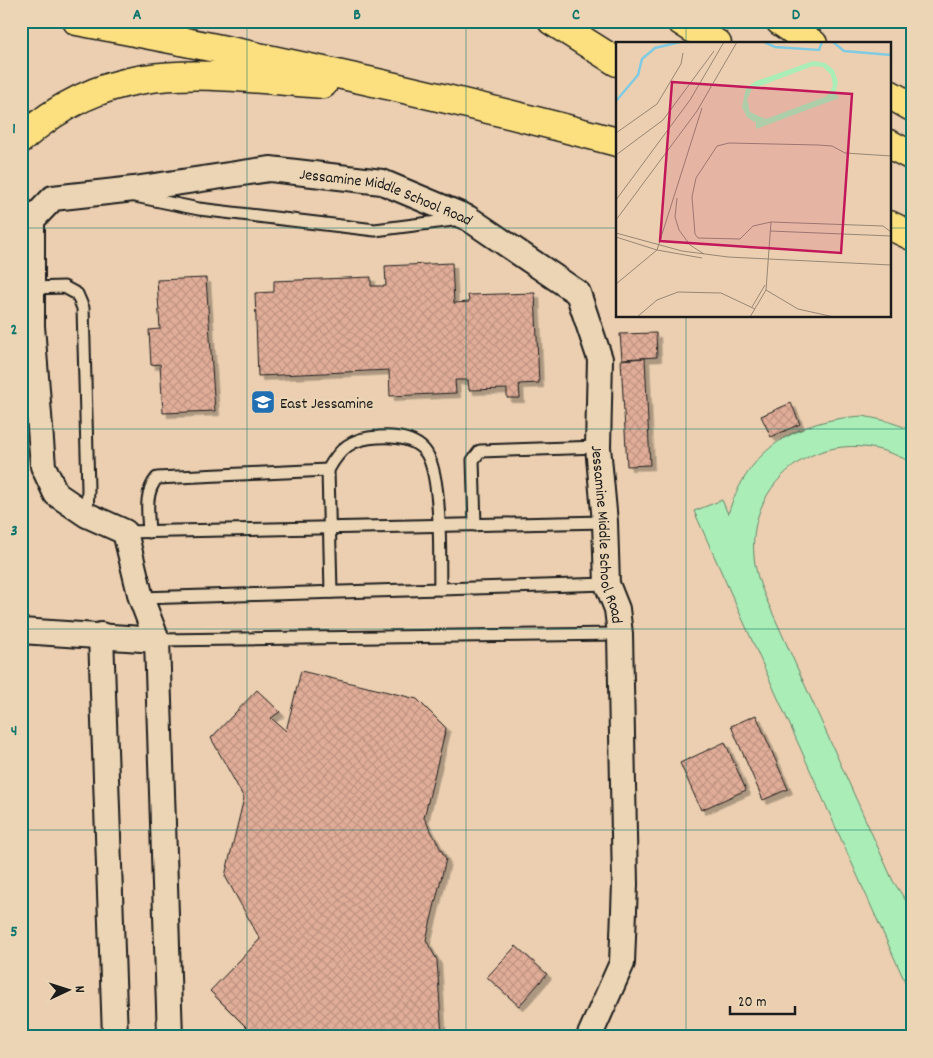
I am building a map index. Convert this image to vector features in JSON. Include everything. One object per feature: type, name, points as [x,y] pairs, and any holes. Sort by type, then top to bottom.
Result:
[{"type":"highway","points":[[77,21],[260,56],[413,90],[616,142]]},
{"type":"highway","points":[[552,21],[616,61]]},
{"type":"highway","points":[[681,21],[714,42]]},
{"type":"highway","points":[[780,21],[810,42]]},
{"type":"highway","points":[[21,139],[39,123],[71,103],[106,87],[145,77],[188,75],[413,90]]},
{"type":"highway","points":[[890,95],[912,107]]},
{"type":"highway","points":[[890,145],[912,156]]},
{"type":"highway","points":[[890,225],[912,236]]},
{"type":"street","name":"Jessamine Middle School Road","points":[[125,532],[87,514],[56,494],[43,466],[32,326],[32,220],[52,198],[114,192],[270,169],[382,182],[468,218],[578,293],[600,359],[598,447],[605,522],[607,584],[617,609],[620,634],[625,884],[622,962],[588,1037]]},
{"type":"street","points":[[125,532],[141,598],[157,640],[170,1037]]},
{"type":"street","points":[[21,631],[157,640]]},
{"type":"street","points":[[101,635],[115,1037]]},
{"type":"lane","points":[[114,192],[198,210],[375,230],[468,218]]},
{"type":"lane","points":[[32,288],[64,287],[77,294],[83,308],[87,514]]},
{"type":"lane","points":[[331,592],[328,470],[335,456],[347,444],[359,439],[388,437],[416,443],[431,461],[436,494],[440,589]]},
{"type":"lane","points":[[475,525],[474,460],[480,452],[598,447]]},
{"type":"lane","points":[[149,532],[148,493],[150,485],[157,478],[328,470]]},
{"type":"lane","points":[[125,532],[605,522]]},
{"type":"lane","points":[[141,598],[607,584]]},
{"type":"lane","points":[[157,640],[620,634]]},
{"type":"green space","points":[[863,416],[887,421],[912,430],[912,463],[877,449],[843,447],[813,455],[787,472],[767,495],[756,525],[754,558],[764,594],[893,881],[912,910],[912,982],[906,984],[694,511],[722,500],[728,514],[737,491],[749,471],[762,455],[796,431],[839,419]]},
{"type":"building","points":[[452,263],[454,303],[469,302],[468,295],[535,293],[539,383],[519,384],[520,398],[507,398],[507,389],[469,390],[468,380],[455,380],[456,393],[390,396],[389,370],[258,376],[255,293],[274,292],[274,281],[371,277],[371,286],[386,286],[385,266]]},
{"type":"building","points":[[206,278],[215,411],[163,413],[160,364],[151,365],[149,330],[160,329],[157,280]]},
{"type":"building","points":[[656,333],[657,357],[622,359],[620,334]]},
{"type":"building","points":[[645,358],[650,465],[627,466],[621,360]]},
{"type":"building","points":[[791,403],[800,424],[771,437],[761,416]]},
{"type":"building","points":[[301,671],[417,699],[446,728],[424,818],[446,859],[426,940],[437,960],[442,1037],[223,1037],[254,1035],[210,991],[260,939],[225,876],[244,798],[211,738],[257,690],[280,712],[271,718],[286,731]]},
{"type":"building","points":[[756,715],[788,789],[763,800],[731,726]]},
{"type":"building","points":[[725,742],[746,790],[701,810],[680,763]]},
{"type":"building","points":[[516,946],[547,974],[519,1006],[487,977]]},
{"type":"place","name":"East Jessamine","points":[[263,402]]}]
